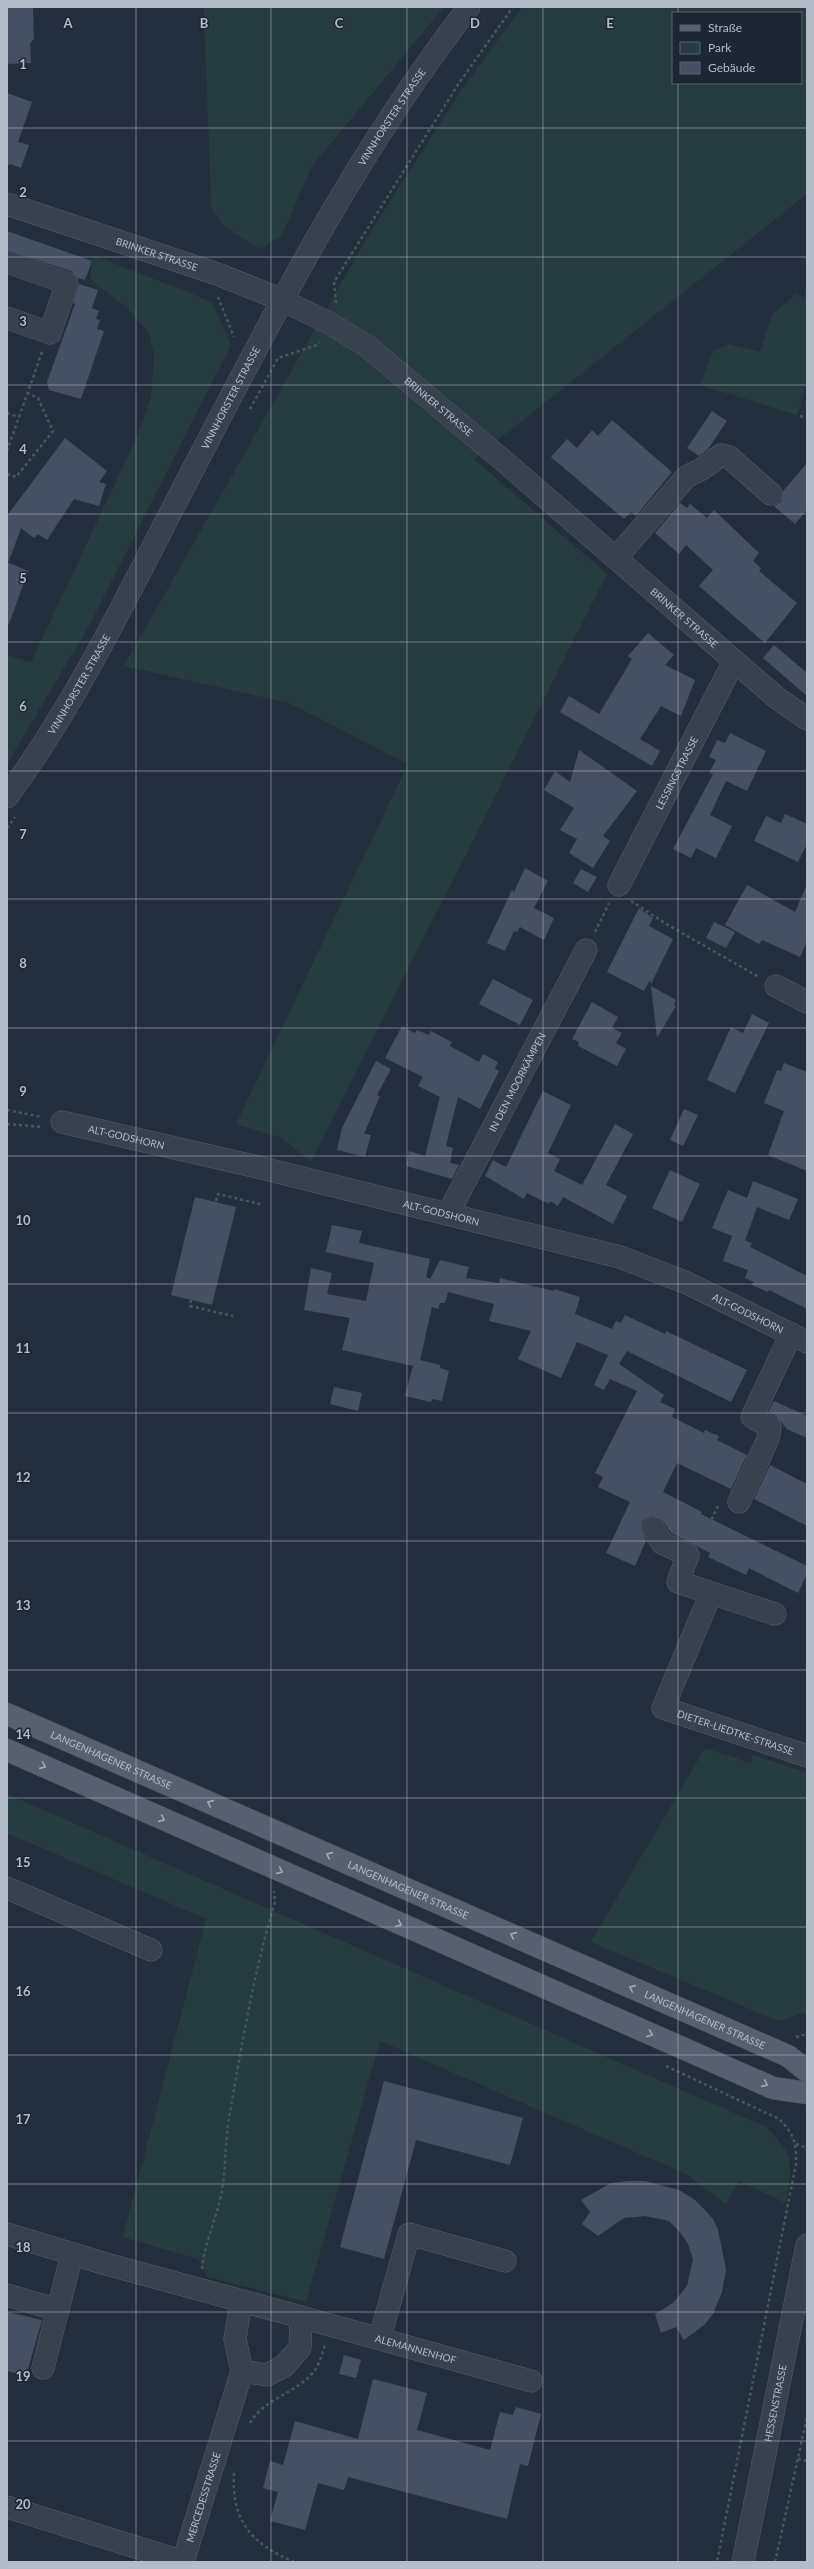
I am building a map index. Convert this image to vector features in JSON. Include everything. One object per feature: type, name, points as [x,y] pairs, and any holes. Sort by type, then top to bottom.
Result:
[{"type":"main road","name":"LANGENHAGENER STRASSE","points":[[7,1714],[788,2056],[807,2071]]},
{"type":"main road","points":[[7,1750],[773,2088],[807,2093]]},
{"type":"street","name":"VINNHORSTER STRASSE","points":[[7,797],[47,737],[89,667],[305,258],[436,50],[469,7]]},
{"type":"street","name":"BRINKER STRASSE","points":[[7,204],[220,275],[282,300],[329,323],[367,346],[616,558],[734,662],[777,698],[807,719]]},
{"type":"street","points":[[7,262],[68,283],[50,333],[7,318]]},
{"type":"street","points":[[616,558],[686,477],[702,469],[721,455],[729,457],[771,494]]},
{"type":"street","name":"LESSINGSTRASSE","points":[[618,888],[734,662]]},
{"type":"street","name":"IN DEN MOORKÄMPEN","points":[[448,1214],[586,950]]},
{"type":"street","points":[[776,986],[807,1002]]},
{"type":"street","name":"ALT-GODSHORN","points":[[62,1122],[448,1214],[620,1257],[687,1283],[799,1338]]},
{"type":"street","points":[[739,1502],[768,1439],[770,1427],[752,1417],[799,1338]]},
{"type":"street","points":[[653,1528],[662,1543],[688,1555],[678,1582],[775,1614]]},
{"type":"street","name":"DIETER-LIEDTKE-STRASSE","points":[[711,1593],[663,1708],[807,1756]]},
{"type":"street","points":[[7,1888],[151,1950]]},
{"type":"street","points":[[7,2234],[106,2264],[300,2317],[300,2348],[284,2366],[267,2374],[242,2371]]},
{"type":"street","points":[[380,2337],[409,2234],[504,2261]]},
{"type":"street","name":"HESSENSTRASSE","points":[[743,2562],[807,2245]]},
{"type":"street","points":[[43,2368],[72,2254]]},
{"type":"street","points":[[7,2294],[58,2310]]},
{"type":"street","name":"MERCEDESSTRASSE","points":[[7,2507],[184,2562],[242,2371],[236,2339],[241,2301]]},
{"type":"street","name":"ALEMANNENHOF","points":[[300,2317],[380,2337],[531,2380]]},
{"type":"path","points":[[329,323],[337,306],[334,282],[459,83],[513,7]]},
{"type":"path","points":[[7,451],[50,333]]},
{"type":"path","points":[[7,474],[16,477],[53,431],[38,398],[27,393]]},
{"type":"path","points":[[7,413],[19,416]]},
{"type":"path","points":[[800,416],[807,418]]},
{"type":"path","points":[[586,950],[618,888],[668,925],[776,986]]},
{"type":"path","points":[[7,1110],[62,1122]]},
{"type":"path","points":[[7,1124],[52,1128],[62,1122]]},
{"type":"path","points":[[216,1201],[218,1194],[260,1204]]},
{"type":"path","points":[[191,1300],[190,1306],[233,1316]]},
{"type":"path","points":[[688,1555],[695,1553],[720,1502],[735,1508],[739,1502]]},
{"type":"path","points":[[199,2289],[204,2246],[222,2190],[228,2125],[238,2076],[246,2018],[274,1902],[273,1888]]},
{"type":"path","points":[[797,2036],[807,2034]]},
{"type":"path","points":[[717,2562],[796,2164],[796,2144],[791,2131],[779,2119],[741,2101]]},
{"type":"path","points":[[796,2144],[807,2148]]},
{"type":"path","points":[[246,2429],[254,2416],[266,2405],[311,2375],[320,2361],[330,2325]]},
{"type":"path","points":[[775,2562],[807,2417]]},
{"type":"path","points":[[798,2459],[807,2461]]},
{"type":"path","points":[[234,2469],[235,2504],[243,2522],[256,2541],[274,2554],[294,2562]]},
{"type":"green space","points":[[204,7],[444,7],[312,166],[282,235],[261,249],[225,227],[211,207]]},
{"type":"green space","points":[[522,7],[807,7],[807,194],[474,459],[607,574],[311,1162],[282,1138],[236,1124],[408,764],[289,703],[124,666],[372,229],[463,88]]},
{"type":"green space","points":[[93,255],[212,302],[231,345],[89,626],[7,764],[7,655],[31,662],[136,439],[151,397],[154,355],[149,333],[126,307],[90,279]]},
{"type":"green space","points":[[796,294],[807,298],[807,382],[797,415],[700,385],[713,352],[728,344],[760,352],[772,315]]},
{"type":"green space","points":[[705,1748],[751,1763],[753,1755],[807,1773],[807,2012],[778,2021],[591,1942]]},
{"type":"green space","points":[[7,1794],[766,2127],[783,2146],[790,2161],[790,2179],[786,2203],[739,2181],[726,2204],[686,2174],[380,2041],[306,2302],[207,2277],[198,2259],[123,2237],[206,1919],[7,1833]]},
{"type":"building","points":[[7,7],[33,7],[34,39],[30,43],[31,63],[7,64]]},
{"type":"building","points":[[7,93],[32,102],[18,142],[29,145],[21,168],[10,164],[7,166]]},
{"type":"building","points":[[7,231],[92,261],[85,280],[78,278],[71,271],[7,250]]},
{"type":"building","points":[[79,284],[98,290],[92,308],[99,311],[96,319],[100,320],[97,329],[104,331],[81,399],[49,390],[47,382],[75,304],[73,303]]},
{"type":"building","points":[[712,411],[727,421],[708,449],[699,456],[687,448]]},
{"type":"building","points":[[612,420],[672,472],[636,516],[631,512],[624,519],[551,457],[567,439],[577,448],[592,430],[598,436]]},
{"type":"building","points":[[65,438],[107,471],[99,482],[106,484],[99,506],[74,499],[47,540],[38,534],[34,538],[21,528],[9,561],[7,561],[7,516]]},
{"type":"building","points":[[807,463],[807,510],[795,524],[774,506],[781,502],[783,491]]},
{"type":"building","points":[[680,503],[687,508],[690,504],[707,518],[714,510],[759,553],[753,561],[761,568],[759,571],[797,603],[765,643],[699,586],[713,570],[686,545],[679,554],[655,533]]},
{"type":"building","points":[[7,562],[28,571],[9,624],[7,624]]},
{"type":"building","points":[[648,633],[674,655],[665,665],[695,680],[681,716],[661,706],[640,739],[660,751],[652,766],[560,712],[569,696],[599,714],[632,659],[628,656]]},
{"type":"building","points":[[774,645],[807,673],[807,696],[763,658]]},
{"type":"building","points":[[730,733],[766,751],[747,791],[726,781],[710,815],[732,826],[716,858],[696,848],[691,858],[673,849],[713,774],[709,773],[716,760],[709,757],[717,740],[725,743]]},
{"type":"building","points":[[579,750],[637,791],[603,836],[610,841],[593,868],[569,853],[577,839],[560,830],[574,808],[544,790],[555,771],[570,782]]},
{"type":"building","points":[[785,814],[807,824],[807,844],[798,862],[754,841],[766,816],[781,823]]},
{"type":"building","points":[[525,868],[548,881],[534,908],[554,918],[544,940],[520,927],[517,932],[514,931],[505,951],[487,943],[512,890],[514,892]]},
{"type":"building","points":[[581,869],[597,877],[588,892],[573,883]]},
{"type":"building","points":[[807,884],[807,941],[800,957],[762,940],[759,944],[725,925],[747,885],[795,912]]},
{"type":"building","points":[[639,908],[653,918],[649,926],[673,939],[651,984],[650,980],[644,991],[607,972]]},
{"type":"building","points":[[714,922],[735,932],[726,948],[706,938]]},
{"type":"building","points":[[493,979],[533,1000],[520,1025],[479,1004]]},
{"type":"building","points":[[651,986],[676,1000],[674,1005],[676,1006],[657,1038]]},
{"type":"building","points":[[592,1002],[618,1017],[612,1028],[622,1033],[616,1043],[626,1049],[617,1066],[578,1046],[579,1042],[572,1039]]},
{"type":"building","points":[[752,1014],[769,1023],[735,1093],[707,1080],[731,1027],[743,1033]]},
{"type":"building","points":[[402,1026],[415,1033],[417,1030],[429,1035],[431,1031],[452,1042],[450,1046],[479,1062],[483,1054],[498,1062],[495,1069],[499,1071],[480,1109],[458,1097],[446,1146],[453,1148],[450,1163],[459,1165],[452,1179],[406,1166],[409,1151],[425,1156],[440,1097],[418,1086],[423,1077],[385,1058]]},
{"type":"building","points":[[376,1061],[391,1069],[377,1095],[380,1096],[364,1134],[371,1135],[365,1157],[337,1150],[342,1128]]},
{"type":"building","points":[[784,1063],[807,1072],[807,1171],[768,1155],[784,1111],[764,1103],[777,1070],[781,1071]]},
{"type":"building","points":[[543,1091],[571,1105],[548,1153],[560,1159],[554,1171],[582,1185],[615,1124],[633,1134],[606,1185],[627,1196],[613,1224],[563,1197],[558,1206],[550,1201],[549,1204],[527,1193],[524,1199],[485,1176],[493,1160],[506,1167]]},
{"type":"building","points":[[684,1109],[698,1115],[683,1146],[670,1140]]},
{"type":"building","points":[[670,1170],[700,1184],[682,1222],[652,1208]]},
{"type":"building","points":[[753,1181],[798,1199],[789,1220],[757,1207],[745,1241],[712,1228],[728,1190],[747,1198]]},
{"type":"building","points":[[195,1197],[236,1207],[212,1305],[171,1295]]},
{"type":"building","points":[[332,1225],[362,1231],[359,1243],[430,1259],[426,1277],[430,1279],[440,1260],[469,1267],[466,1278],[499,1283],[500,1278],[554,1291],[554,1289],[580,1297],[575,1314],[612,1329],[616,1321],[621,1323],[625,1315],[665,1334],[666,1331],[747,1370],[731,1402],[627,1351],[619,1364],[664,1395],[660,1402],[675,1409],[672,1417],[704,1433],[705,1430],[719,1436],[717,1440],[747,1455],[731,1489],[677,1463],[663,1492],[702,1512],[701,1514],[807,1566],[807,1574],[798,1593],[749,1568],[746,1575],[708,1557],[710,1553],[671,1533],[663,1521],[653,1516],[646,1518],[642,1522],[641,1529],[646,1541],[635,1566],[606,1553],[630,1502],[598,1487],[603,1477],[595,1473],[637,1391],[610,1379],[604,1390],[594,1385],[608,1355],[577,1342],[561,1378],[518,1359],[531,1331],[489,1321],[494,1304],[448,1292],[445,1303],[440,1303],[438,1309],[432,1307],[420,1360],[440,1365],[440,1368],[449,1371],[442,1401],[432,1399],[431,1402],[405,1396],[413,1366],[342,1350],[350,1318],[304,1310],[311,1268],[332,1273],[327,1294],[366,1301],[374,1263],[326,1252]]},
{"type":"building","points":[[732,1236],[752,1243],[750,1247],[807,1276],[807,1309],[769,1290],[768,1292],[752,1285],[754,1282],[745,1278],[748,1270],[723,1261]]},
{"type":"building","points":[[334,1387],[362,1393],[358,1411],[330,1404]]},
{"type":"building","points":[[774,1401],[807,1416],[807,1438],[787,1429],[776,1416],[768,1412]]},
{"type":"building","points":[[770,1465],[807,1484],[807,1526],[754,1499]]},
{"type":"building","points":[[384,2081],[523,2118],[510,2165],[416,2140],[384,2259],[340,2247]]},
{"type":"building","points":[[645,2181],[679,2190],[695,2200],[705,2210],[713,2219],[718,2230],[726,2269],[722,2292],[713,2314],[704,2325],[684,2340],[676,2327],[661,2333],[655,2314],[673,2303],[687,2286],[693,2259],[688,2244],[680,2232],[669,2221],[645,2216],[624,2218],[598,2236],[582,2224],[590,2212],[581,2200],[611,2183]]},
{"type":"building","points":[[7,2312],[42,2320],[26,2376],[7,2371]]},
{"type":"building","points":[[344,2355],[361,2360],[356,2378],[339,2374]]},
{"type":"building","points":[[373,2379],[427,2393],[417,2430],[490,2450],[500,2412],[513,2415],[516,2407],[541,2414],[528,2466],[520,2464],[507,2519],[348,2477],[344,2490],[318,2483],[305,2530],[270,2521],[278,2492],[263,2488],[270,2461],[283,2465],[295,2421],[358,2439]]}]
